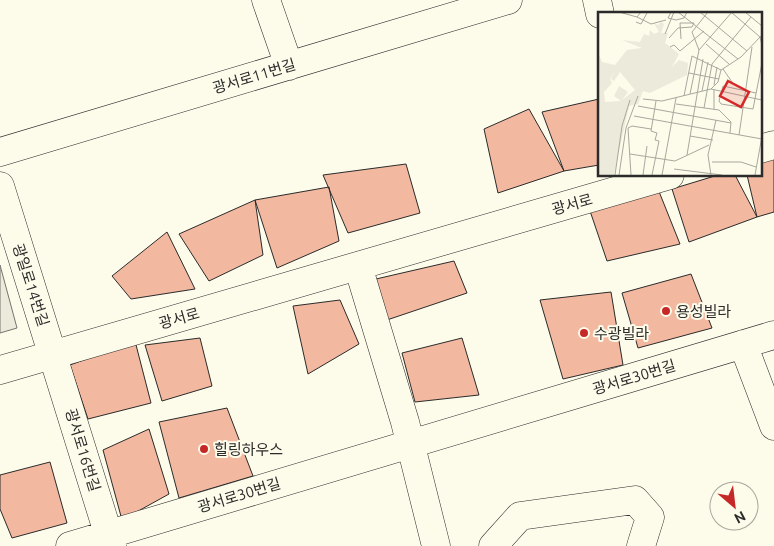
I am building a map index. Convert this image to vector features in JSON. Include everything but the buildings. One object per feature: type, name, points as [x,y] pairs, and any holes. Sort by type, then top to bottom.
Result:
[{"type":"street","points":[[266,0],[289,66]]},
{"type":"street","name":"광서로11번길","points":[[0,152],[508,0]]},
{"type":"street","name":"광서로","points":[[0,370],[358,266],[653,177]]},
{"type":"street","name":"광일로14번길","points":[[0,186],[54,354]]},
{"type":"street","points":[[358,266],[404,422],[436,546]]},
{"type":"street","name":"광서로30번길","points":[[70,546],[111,540],[409,444],[774,334]]},
{"type":"street","points":[[743,344],[774,426]]},
{"type":"street","name":"광서로16번길","points":[[54,354],[111,540]]},
{"type":"street","points":[[493,546],[520,516],[635,500],[650,517],[641,546]]},
{"type":"shaded area","points":[[0,265],[17,328],[0,333]]},
{"type":"place","name":"용성빌라","points":[[666,311]]},
{"type":"place","name":"수광빌라","points":[[584,333]]},
{"type":"place","name":"힐링하우스","points":[[204,449]]}]
